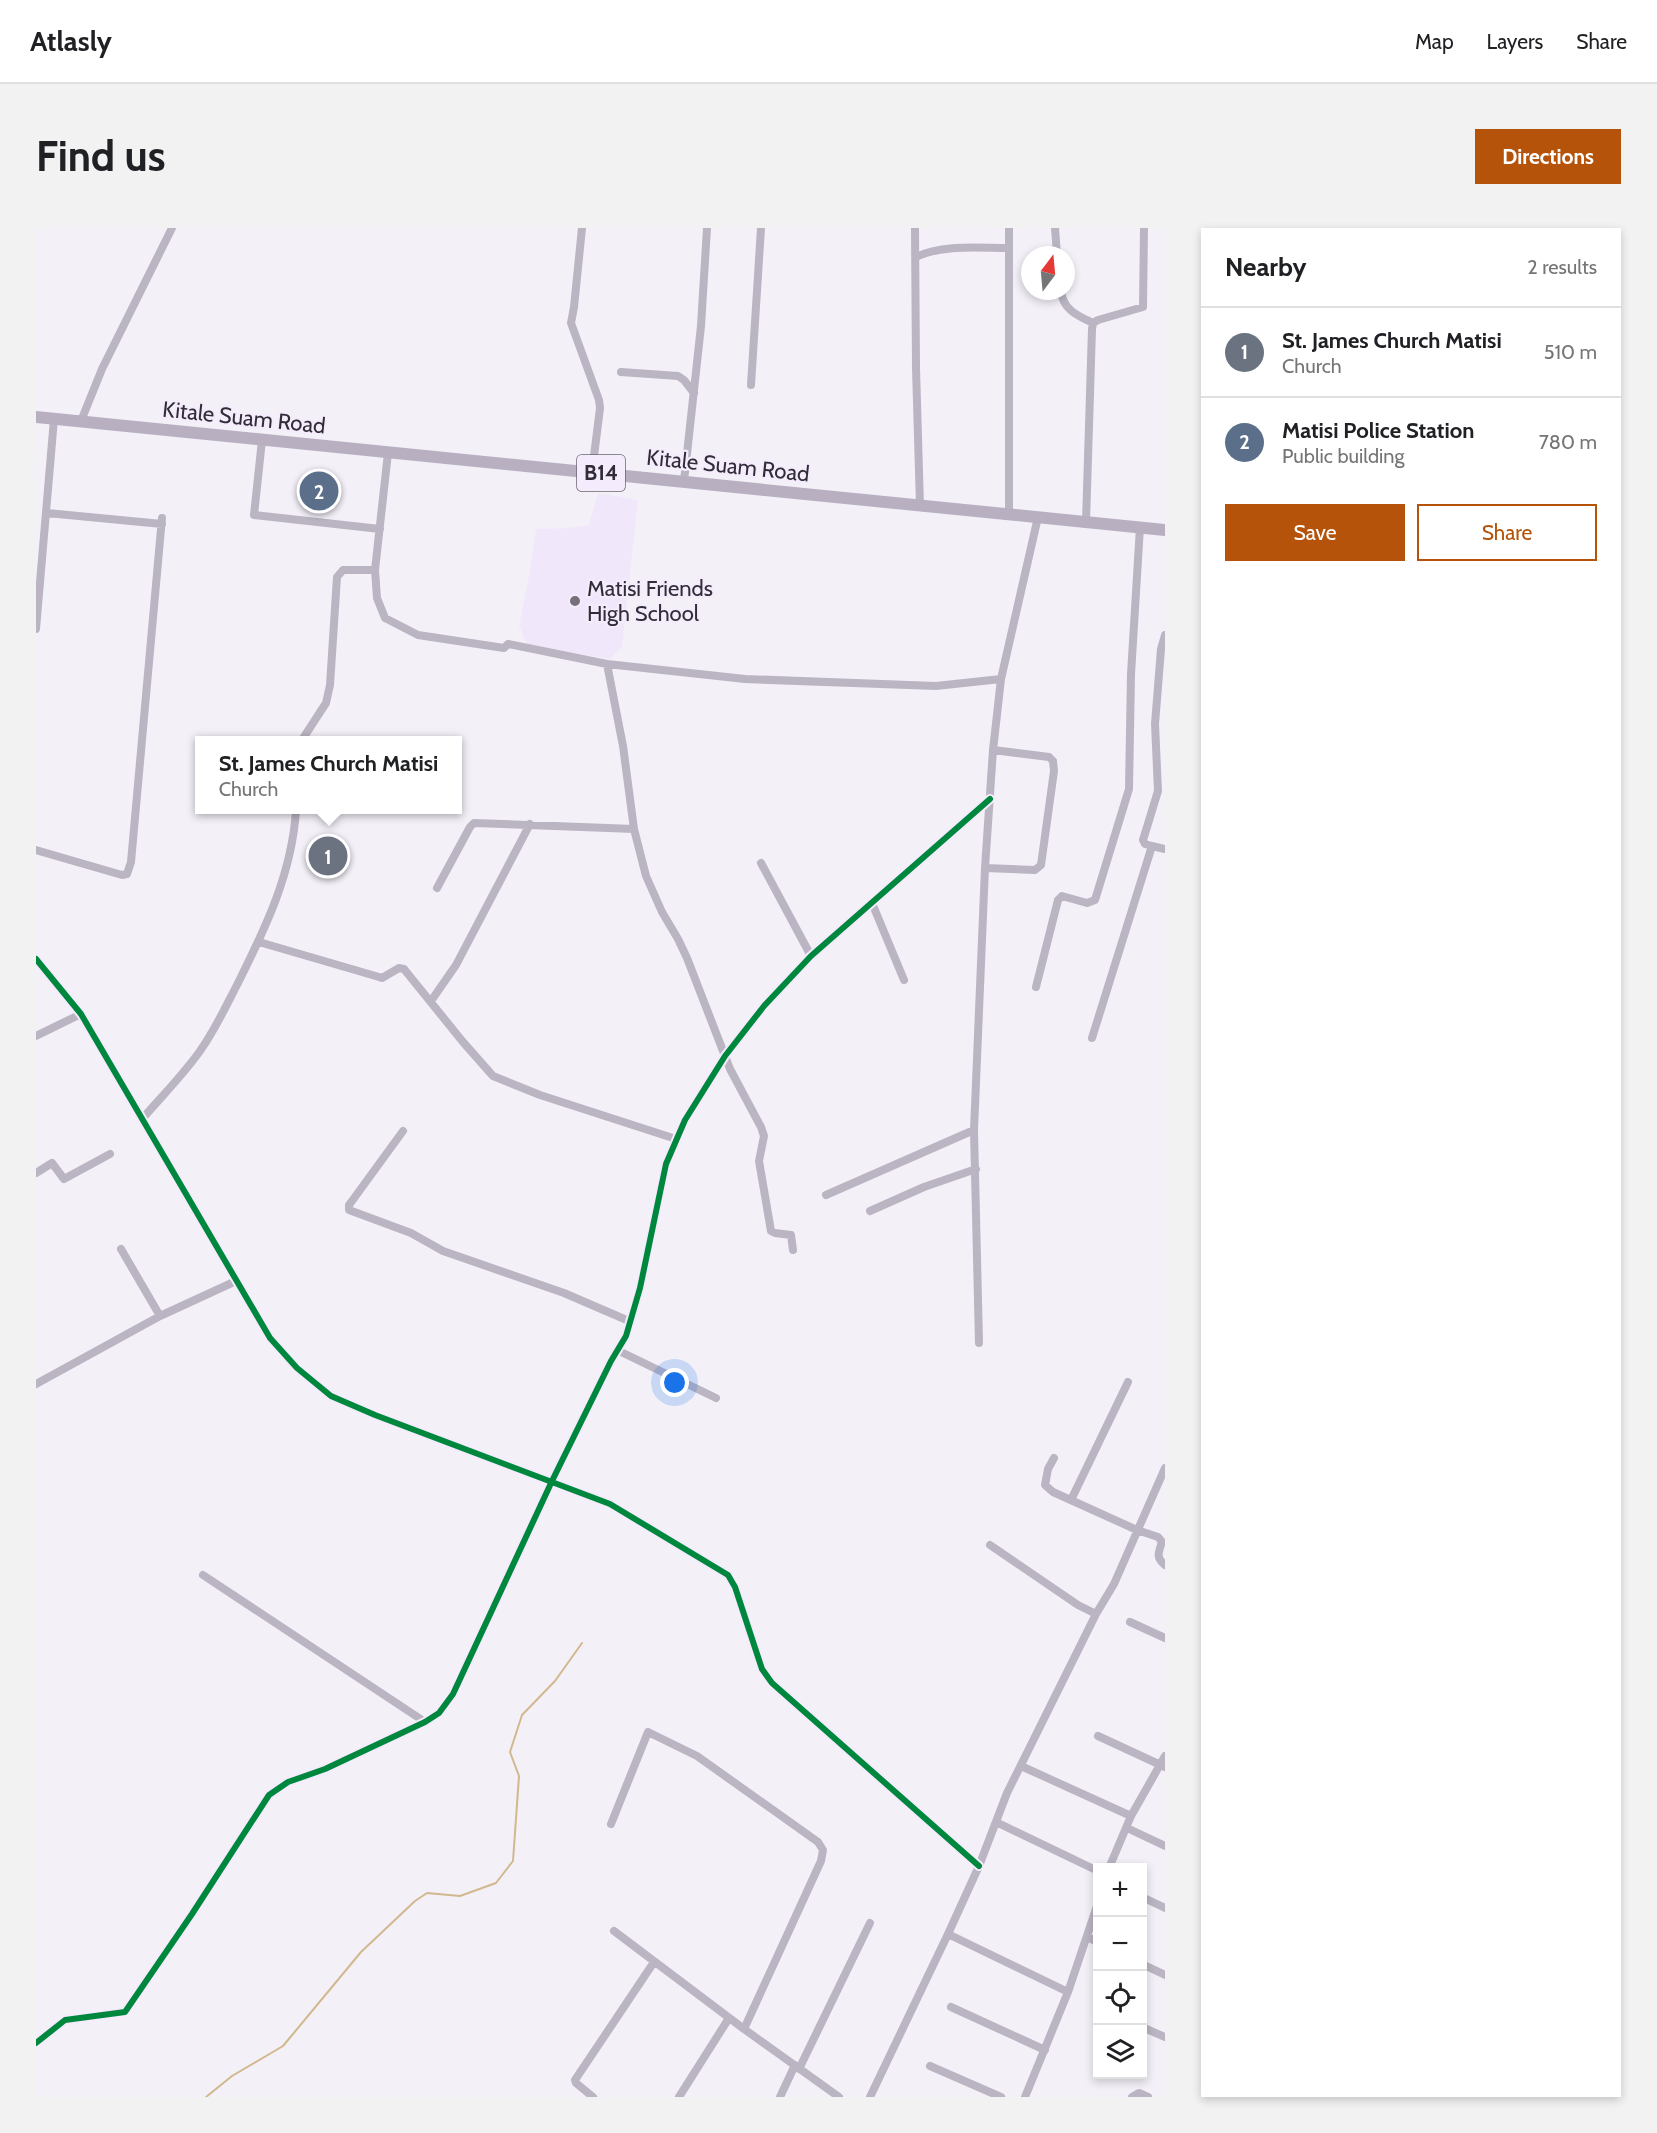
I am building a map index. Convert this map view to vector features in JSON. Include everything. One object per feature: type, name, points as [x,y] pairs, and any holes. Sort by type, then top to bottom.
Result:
[{"type":"highway","name":"Kitale Suam Road","points":[[36,417],[1165,530]]},
{"type":"street","points":[[81,421],[102,369],[172,228]]},
{"type":"street","points":[[582,228],[571,323],[599,400],[592,472]]},
{"type":"street","points":[[684,481],[701,326],[706,228]]},
{"type":"street","points":[[751,386],[761,228]]},
{"type":"street","points":[[915,228],[920,506]]},
{"type":"street","points":[[1009,228],[1009,513]]},
{"type":"street","points":[[1055,228],[1056,246]]},
{"type":"street","points":[[1063,300],[1075,315],[1094,323],[1143,307],[1143,228]]},
{"type":"street","points":[[916,257],[944,250],[1009,248]]},
{"type":"street","points":[[1086,522],[1094,323]]},
{"type":"street","points":[[621,372],[678,376],[694,393]]},
{"type":"street","points":[[36,629],[40,551],[46,516],[54,419]]},
{"type":"street","points":[[262,440],[254,515],[380,529]]},
{"type":"street","points":[[388,453],[375,570],[377,598],[385,618],[418,635],[504,648],[508,644],[522,646],[607,664],[745,679],[936,686],[1001,679]]},
{"type":"street","points":[[36,518],[46,516],[162,521],[129,871],[127,874],[122,874],[36,850]]},
{"type":"street","points":[[980,1343],[974,1130],[985,868],[993,750],[1001,679],[1038,517]]},
{"type":"street","points":[[1036,987],[1058,900],[1062,896],[1087,903],[1095,900],[1128,794],[1131,674],[1140,527]]},
{"type":"street","points":[[305,736],[326,703],[330,685],[338,577],[343,570],[375,570]]},
{"type":"street","points":[[1165,635],[1155,724],[1158,790],[1143,840],[1145,844],[1165,849]]},
{"type":"street","points":[[607,664],[623,746],[634,830],[650,885],[687,958],[725,1056],[761,1127],[764,1136],[759,1161],[771,1231],[790,1235],[793,1250]]},
{"type":"street","points":[[985,868],[1035,870],[1041,865],[1054,771],[1053,761],[1048,757],[993,750]]},
{"type":"street","points":[[36,2043],[65,2020],[125,2012],[192,1914],[269,1794],[288,1782],[325,1769],[425,1722],[439,1713],[453,1694],[552,1481],[626,1336],[640,1288],[666,1164],[686,1119],[725,1056],[764,1006],[811,956],[990,799]]},
{"type":"street","points":[[143,1118],[201,1050],[259,942],[279,894],[289,861],[295,814]]},
{"type":"street","points":[[437,888],[470,826],[474,823],[634,830]]},
{"type":"street","points":[[431,1001],[456,964],[530,824]]},
{"type":"street","points":[[1092,1038],[1152,846]]},
{"type":"street","points":[[761,863],[811,956]]},
{"type":"street","points":[[872,903],[904,980]]},
{"type":"street","points":[[259,942],[382,978],[402,968],[409,973],[463,1042],[494,1076],[540,1095],[676,1139]]},
{"type":"street","points":[[36,959],[81,1014],[270,1338],[297,1368],[331,1396],[610,1504],[728,1575],[735,1587],[762,1669],[772,1683],[979,1866]]},
{"type":"street","points":[[36,1036],[81,1014]]},
{"type":"street","points":[[826,1195],[974,1130]]},
{"type":"street","points":[[403,1131],[352,1201],[349,1210],[411,1233],[443,1251],[564,1293],[629,1321]]},
{"type":"street","points":[[36,1173],[52,1163],[64,1179],[110,1154]]},
{"type":"street","points":[[870,1211],[924,1187],[976,1169]]},
{"type":"street","points":[[121,1249],[160,1316]]},
{"type":"street","points":[[36,1384],[160,1316],[236,1281]]},
{"type":"street","points":[[617,1350],[717,1398]]},
{"type":"street","points":[[1071,1500],[1128,1382]]},
{"type":"street","points":[[1054,1458],[1048,1469],[1045,1485],[1053,1492],[1137,1530],[1163,1539],[1158,1556],[1159,1561],[1165,1565]]},
{"type":"street","points":[[870,2097],[979,1866],[1007,1793],[1096,1614],[1114,1584],[1165,1468]]},
{"type":"street","points":[[990,1545],[1078,1605],[1096,1614]]},
{"type":"street","points":[[203,1575],[425,1722]]},
{"type":"street","points":[[1130,1622],[1165,1638]]},
{"type":"street","points":[[611,1824],[648,1732],[697,1756],[818,1842],[823,1850],[821,1861],[744,2029]]},
{"type":"street","points":[[1098,1736],[1162,1766]]},
{"type":"street","points":[[1111,1863],[1131,1816],[1162,1766],[1165,1756]]},
{"type":"street","points":[[1021,1766],[1131,1816]]},
{"type":"street","points":[[996,1822],[1093,1869]]},
{"type":"street","points":[[1127,1828],[1165,1846]]},
{"type":"street","points":[[1147,1900],[1165,1908]]},
{"type":"street","points":[[1025,2097],[1068,1992],[1094,1917]]},
{"type":"street","points":[[780,2097],[870,1923]]},
{"type":"street","points":[[614,1931],[839,2097]]},
{"type":"street","points":[[948,1934],[1068,1992]]},
{"type":"street","points":[[1087,1938],[1093,1940]]},
{"type":"street","points":[[592,2097],[576,2083],[575,2079],[654,1962]]},
{"type":"street","points":[[1147,1966],[1165,1975]]},
{"type":"street","points":[[951,2007],[1045,2050]]},
{"type":"street","points":[[679,2097],[729,2018]]},
{"type":"street","points":[[1147,2029],[1165,2037]]},
{"type":"street","points":[[930,2066],[1001,2097]]},
{"type":"street","points":[[1132,2097],[1139,2093],[1148,2097]]},
{"type":"shaded area","name":"Matisi Friends High School","points":[[598,493],[638,500],[622,647],[610,659],[528,646],[519,626],[536,529],[589,525]]},
{"type":"waterway","points":[[206,2097],[232,2076],[283,2046],[361,1952],[415,1901],[427,1893],[460,1896],[496,1883],[513,1861],[519,1776],[510,1752],[522,1715],[555,1681],[582,1643]]},
{"type":"cycle path","points":[[36,2043],[65,2020],[125,2012],[269,1795],[288,1782],[325,1769],[425,1722],[439,1713],[453,1694],[552,1481],[611,1361],[626,1336],[640,1288],[666,1164],[685,1120],[725,1056],[764,1006],[811,956],[990,799]]},
{"type":"cycle path","points":[[36,959],[81,1014],[270,1338],[297,1368],[331,1396],[375,1415],[610,1504],[728,1575],[735,1587],[762,1669],[772,1683],[979,1866]]},
{"type":"place","name":"Matisi Police Station","points":[[319,491]]},
{"type":"place","name":"Matisi Friends High School","points":[[575,601]]},
{"type":"place","name":"St. James Church Matisi","points":[[328,856]]}]
